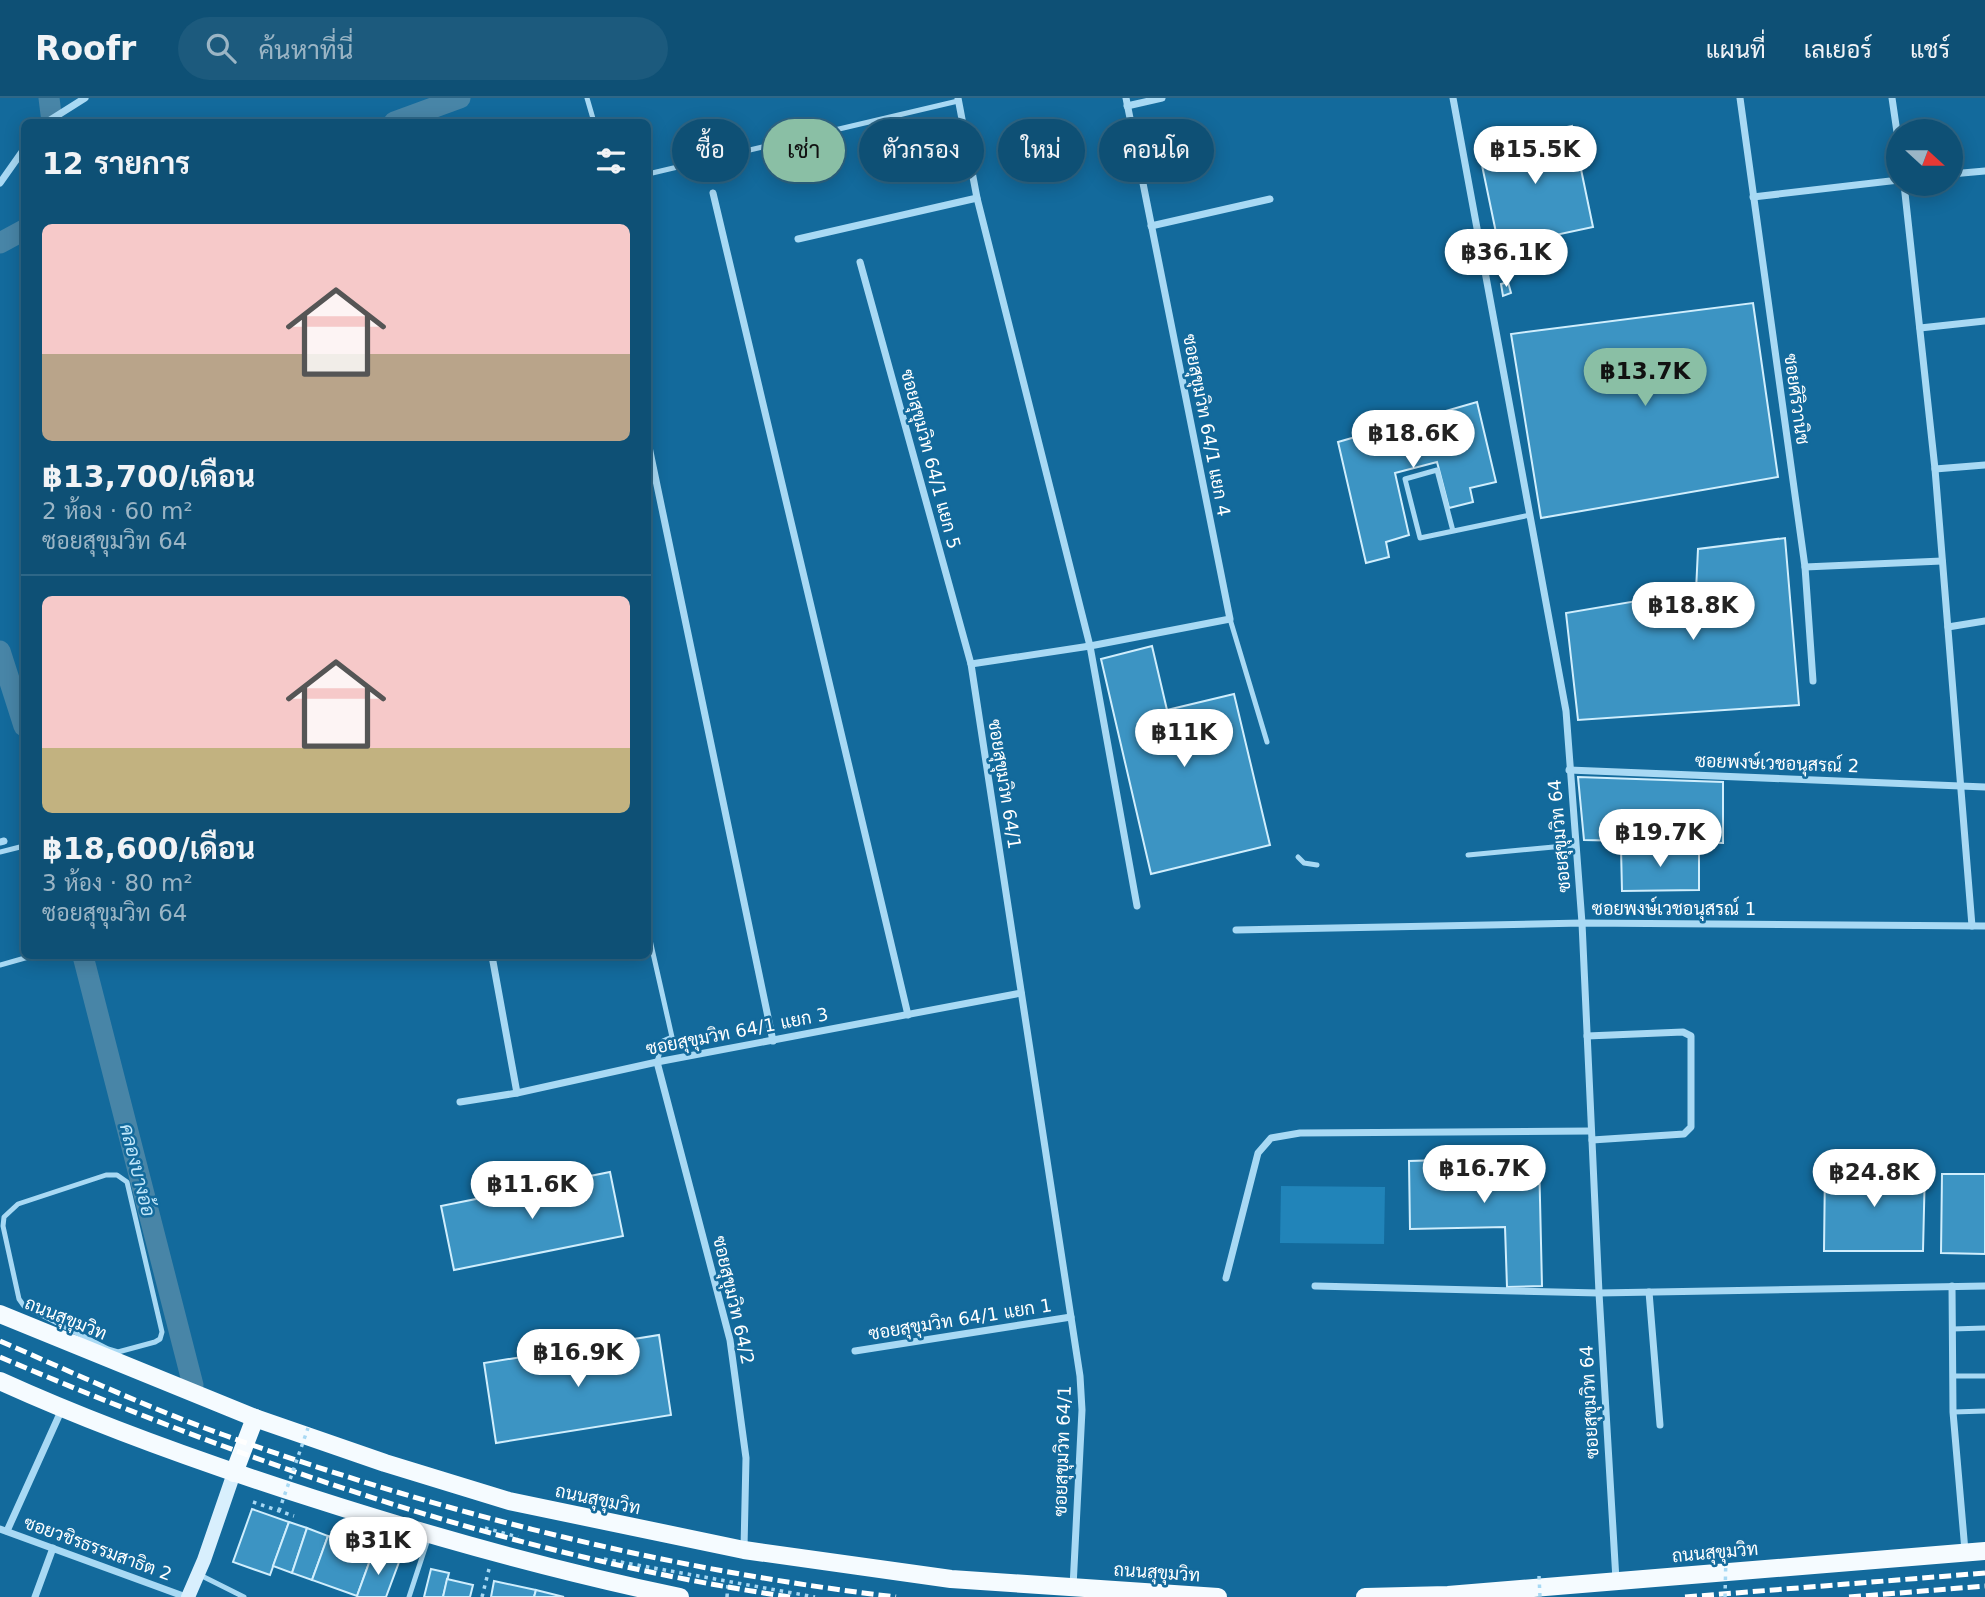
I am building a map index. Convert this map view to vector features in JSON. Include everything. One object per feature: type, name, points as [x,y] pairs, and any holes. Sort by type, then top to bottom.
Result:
[{"type":"main road","name":"ถนนสุขุมวิท","points":[[0,1314],[67,1336],[255,1418],[385,1463],[509,1501],[744,1550],[951,1579],[1133,1594],[1218,1597]]},
{"type":"main road","points":[[0,1381],[62,1409],[234,1473],[429,1536],[585,1578],[680,1597]]},
{"type":"main road","points":[[234,1473],[255,1418]]},
{"type":"main road","name":"ถนนสุขุมวิท","points":[[1365,1597],[1448,1595],[1985,1551]]},
{"type":"street","points":[[1127,102],[1162,98]]},
{"type":"street","name":"ซอยสุขุมวิท 64","points":[[1454,98],[1566,711],[1582,923],[1599,1293],[1616,1581]]},
{"type":"street","name":"ซอยศิริวานิช","points":[[1740,98],[1805,567],[1813,681]]},
{"type":"street","points":[[1892,98],[1895,119]]},
{"type":"street","points":[[52,119],[83,99]]},
{"type":"street","points":[[958,99],[977,198],[1090,646],[1137,906]]},
{"type":"street","name":"ซอยสุขุมวิท 64/1 แยก 4","points":[[1127,102],[1230,619]]},
{"type":"street","points":[[0,183],[21,153]]},
{"type":"street","points":[[1964,173],[1985,171]]},
{"type":"street","points":[[1752,197],[1886,182]]},
{"type":"street","points":[[713,192],[908,1015]]},
{"type":"street","points":[[1905,196],[1935,469],[1972,926]]},
{"type":"street","points":[[798,239],[977,198]]},
{"type":"street","points":[[1152,226],[1270,199]]},
{"type":"street","name":"ซอยสุขุมวิท 64/1 แยก 5","points":[[860,261],[971,664]]},
{"type":"street","points":[[1920,328],[1985,321]]},
{"type":"street","points":[[651,456],[773,1041]]},
{"type":"street","points":[[1935,469],[1985,465]]},
{"type":"street","points":[[1805,567],[1942,561]]},
{"type":"street","points":[[971,664],[1090,646],[1230,619]]},
{"type":"street","points":[[1948,627],[1985,621]]},
{"type":"street","name":"ซอยสุขุมวิท 64/1","points":[[971,664],[1080,1376],[1082,1410],[1073,1588]]},
{"type":"street","name":"ซอยพงษ์เวชอนุสรณ์ 2","points":[[1569,770],[1985,787]]},
{"type":"street","name":"ซอยพงษ์เวชอนุสรณ์ 1","points":[[1236,930],[1582,923],[1985,926]]},
{"type":"street","points":[[493,959],[517,1093]]},
{"type":"street","name":"ซอยสุขุมวิท 64/1 แยก 3","points":[[460,1102],[1021,993]]},
{"type":"street","points":[[1587,1036],[1683,1032],[1691,1036],[1691,1127],[1684,1134],[1592,1140]]},
{"type":"street","name":"ซอยสุขุมวิท 64/2","points":[[657,1062],[730,1340],[746,1458],[744,1550]]},
{"type":"street","points":[[1226,1278],[1258,1153],[1272,1138],[1300,1133],[1591,1131]]},
{"type":"street","points":[[1315,1286],[1599,1293],[1985,1286]]},
{"type":"street","points":[[1952,1286],[1953,1412],[1966,1553]]},
{"type":"street","points":[[1649,1292],[1660,1425]]},
{"type":"street","name":"ซอยสุขุมวิท 64/1 แยก 1","points":[[855,1351],[1071,1317]]},
{"type":"street","points":[[4,1530],[62,1409]]},
{"type":"street","points":[[187,1597],[198,1574],[234,1473]]},
{"type":"street","name":"ซอยวชิรธรรมสาธิต 2","points":[[4,1530],[187,1597]]},
{"type":"street","points":[[35,1597],[53,1548]]},
{"type":"lane","points":[[587,98],[593,119]]},
{"type":"lane","points":[[651,173],[958,99]]},
{"type":"lane","points":[[1452,531],[1437,470],[1405,479],[1420,538],[1530,515]]},
{"type":"lane","points":[[1230,619],[1267,742]]},
{"type":"lane","points":[[1468,855],[1575,845]]},
{"type":"lane","points":[[0,852],[21,848]]},
{"type":"lane","points":[[1298,857],[1304,863],[1317,865]]},
{"type":"lane","points":[[651,944],[672,1037],[663,1041],[657,1062]]},
{"type":"lane","points":[[0,965],[21,959]]},
{"type":"lane","points":[[106,1175],[117,1175],[127,1182],[162,1332],[160,1339],[118,1352],[67,1336],[24,1306],[19,1299],[3,1226],[4,1217],[18,1204],[106,1175]]},
{"type":"lane","points":[[1952,1329],[1985,1328]]},
{"type":"lane","points":[[1953,1376],[1985,1376]]},
{"type":"lane","points":[[1953,1412],[1985,1411]]},
{"type":"lane","points":[[409,1597],[429,1536]]},
{"type":"lane","points":[[198,1574],[244,1597]]},
{"type":"path","points":[[279,1511],[308,1428]]},
{"type":"path","points":[[292,1470],[303,1474]]},
{"type":"path","points":[[253,1502],[294,1516]]},
{"type":"path","points":[[479,1527],[519,1538]]},
{"type":"path","points":[[482,1597],[492,1553]]},
{"type":"path","points":[[1725,1597],[1726,1554]]},
{"type":"path","points":[[599,1558],[816,1597]]},
{"type":"path","points":[[1539,1576],[1540,1597]]},
{"type":"path","points":[[727,1597],[728,1583]]},
{"type":"shaded area","points":[[1281,1186],[1385,1187],[1384,1244],[1280,1243]]},
{"type":"building","points":[[1572,126],[1593,227],[1499,247],[1478,146]]},
{"type":"building","points":[[1508,282],[1511,293],[1503,296],[1501,284]]},
{"type":"building","points":[[1753,303],[1778,477],[1541,518],[1511,334]]},
{"type":"building","points":[[1477,402],[1496,482],[1470,488],[1473,502],[1449,508],[1437,462],[1395,473],[1409,535],[1386,542],[1389,557],[1366,563],[1338,442]]},
{"type":"building","points":[[1785,538],[1799,705],[1578,720],[1566,613],[1696,591],[1698,549]]},
{"type":"building","points":[[1152,646],[1167,710],[1234,694],[1270,845],[1151,874],[1101,659]]},
{"type":"building","points":[[1578,777],[1723,782],[1723,843],[1584,840]]},
{"type":"building","points":[[1699,847],[1699,890],[1622,891],[1621,848]]},
{"type":"building","points":[[1539,1157],[1542,1286],[1507,1287],[1505,1227],[1410,1229],[1409,1161]]},
{"type":"building","points":[[1825,1167],[1925,1167],[1923,1251],[1824,1251]]},
{"type":"building","points":[[610,1172],[623,1236],[454,1270],[441,1206]]},
{"type":"building","points":[[1942,1174],[1985,1174],[1985,1254],[1941,1253]]},
{"type":"building","points":[[659,1335],[671,1415],[496,1443],[484,1363]]},
{"type":"building","points":[[252,1509],[289,1522],[270,1575],[233,1562]]},
{"type":"building","points":[[289,1522],[307,1528],[292,1573],[273,1566]]},
{"type":"building","points":[[307,1528],[328,1536],[312,1580],[292,1573]]},
{"type":"building","points":[[328,1536],[373,1552],[357,1596],[312,1580]]},
{"type":"building","points":[[373,1552],[399,1562],[386,1597],[358,1597],[357,1596]]},
{"type":"building","points":[[431,1569],[449,1573],[443,1597],[424,1597]]},
{"type":"building","points":[[447,1579],[473,1585],[470,1597],[443,1597]]},
{"type":"building","points":[[494,1581],[536,1590],[534,1597],[491,1597]]},
{"type":"building","points":[[536,1590],[564,1597],[534,1597]]},
{"type":"waterway","name":"คลองบางอ้อ","points":[[49,98],[52,119]]},
{"type":"waterway","points":[[402,119],[460,98]]},
{"type":"waterway","name":"คลองบางอ้อ","points":[[0,243],[21,232]]},
{"type":"waterway","name":"คลองบางอ้อ","points":[[0,651],[21,717]]},
{"type":"waterway","name":"คลองบางอ้อ","points":[[84,959],[193,1385]]},
{"type":"railway","points":[[0,1341],[196,1425],[388,1489],[556,1535],[640,1554],[725,1571],[896,1597]]},
{"type":"railway","points":[[0,1357],[192,1434],[289,1470],[388,1502],[587,1558],[688,1580],[790,1597]]},
{"type":"railway","points":[[1685,1597],[1985,1573]]},
{"type":"railway","points":[[1849,1597],[1985,1586]]}]
